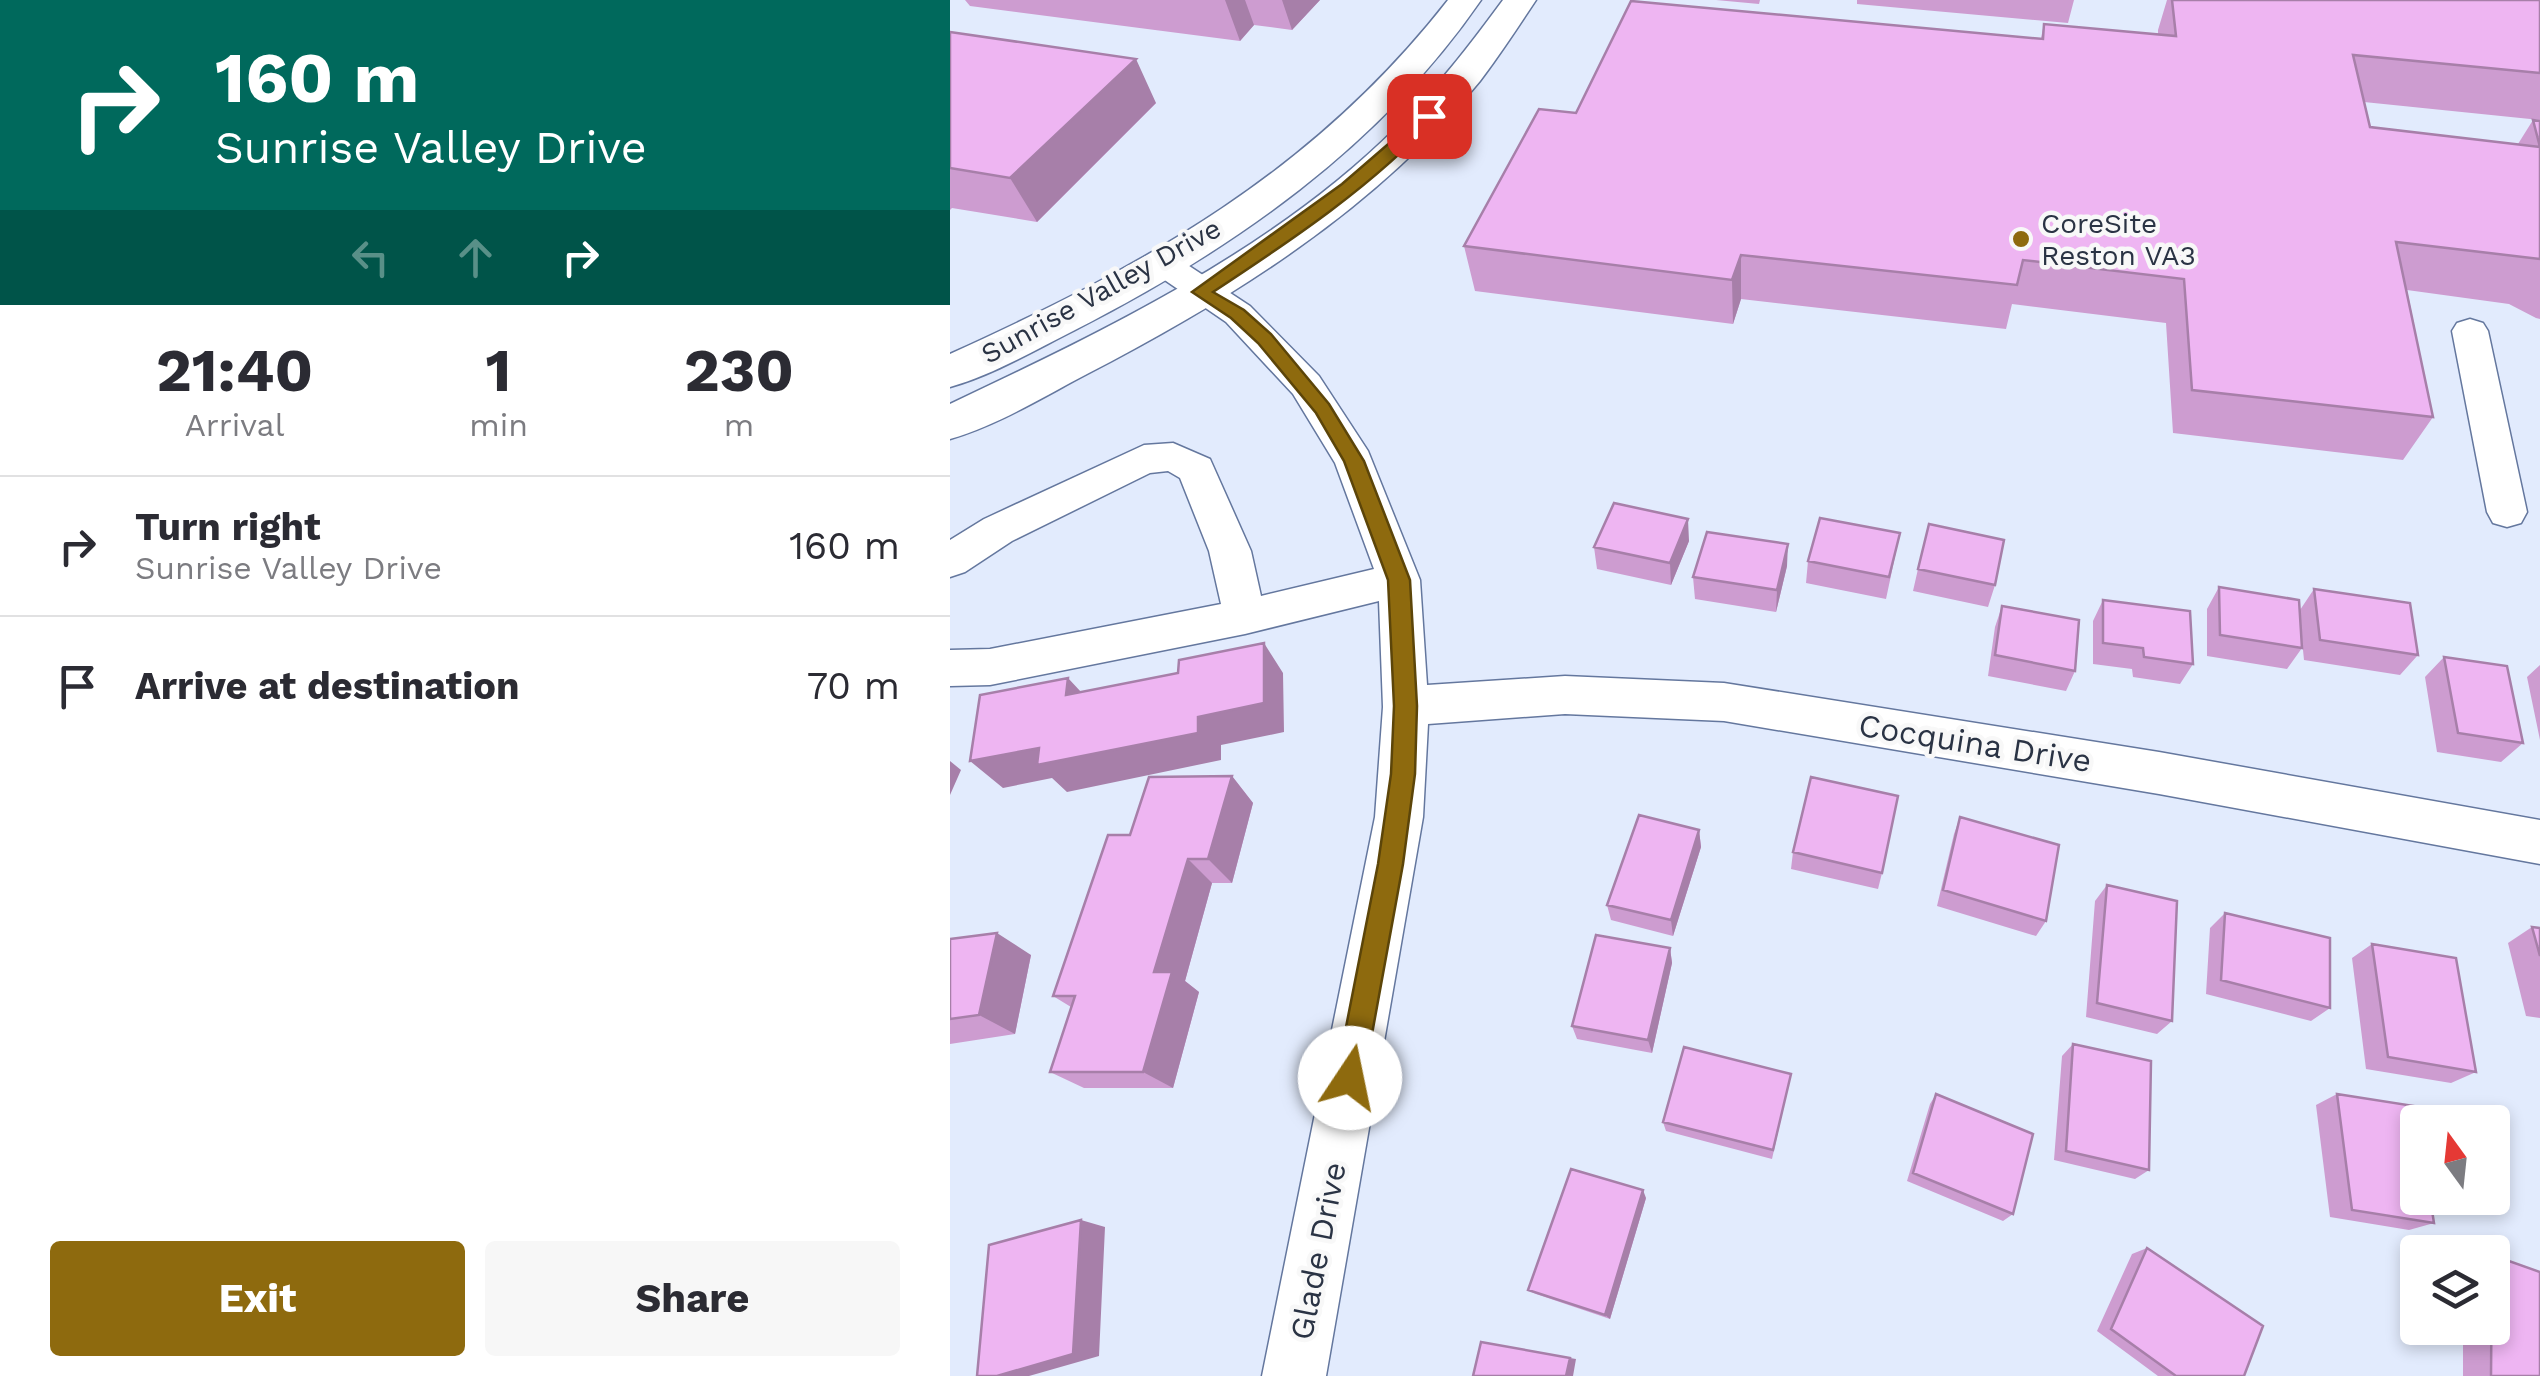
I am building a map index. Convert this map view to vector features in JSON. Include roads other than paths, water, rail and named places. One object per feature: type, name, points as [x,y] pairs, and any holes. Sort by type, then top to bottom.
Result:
[{"type":"main road","name":"Sunrise Valley Drive","points":[[950,372],[1162,262],[1241,213],[1376,108],[1432,46],[1465,0]]},
{"type":"main road","name":"Sunrise Valley Drive","points":[[950,423],[1050,374],[1200,292],[1267,249],[1404,141],[1455,89],[1520,0]]},
{"type":"street","name":"Glade Drive","points":[[1162,262],[1200,292],[1238,314],[1265,339],[1322,408],[1354,461],[1399,580],[1406,706],[1396,832],[1294,1376]]},
{"type":"street","points":[[2470,331],[2507,512]]},
{"type":"street","points":[[950,561],[998,530],[1144,459],[1173,457],[1196,469],[1230,551],[1244,618]]},
{"type":"street","points":[[950,668],[990,666],[1244,618],[1399,580]]},
{"type":"street","name":"Cocquina Drive","points":[[1406,706],[1591,693],[1708,700],[2140,770],[2540,842]]},
{"type":"place","name":"CoreSite Reston VA3","points":[[2021,239]]}]
